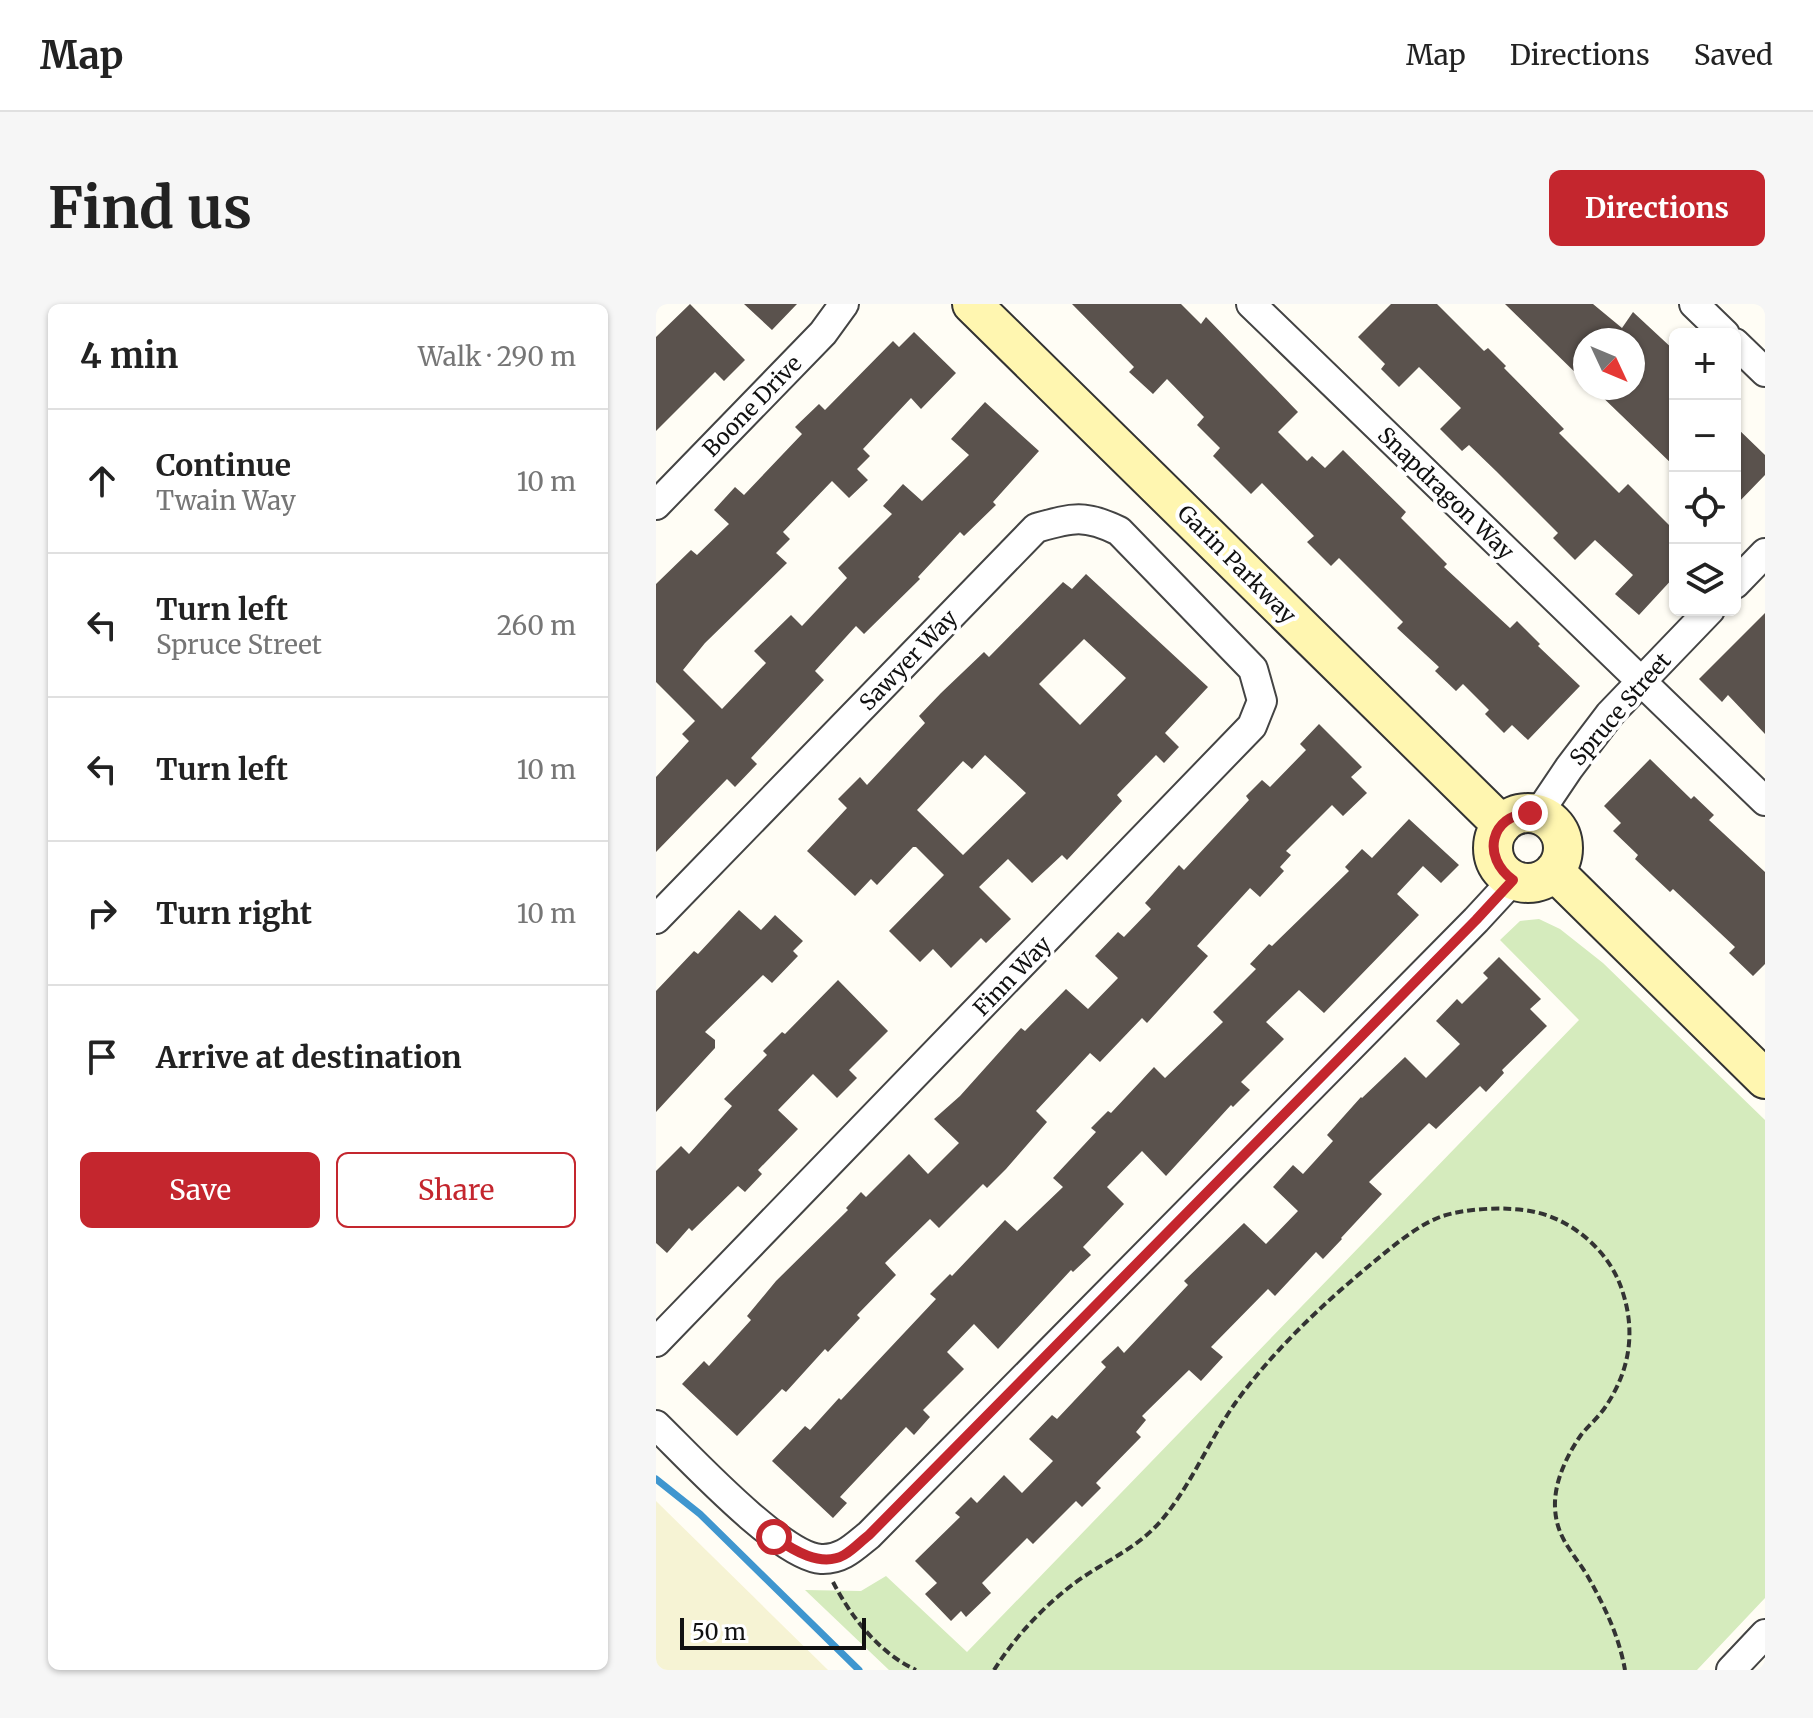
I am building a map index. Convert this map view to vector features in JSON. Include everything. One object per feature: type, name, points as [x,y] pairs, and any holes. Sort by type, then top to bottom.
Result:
[{"type":"street","name":"Boone Drive","points":[[656,505],[823,333],[844,304]]},
{"type":"street","name":"Garin Parkway","points":[[972,304],[1502,825]]},
{"type":"street","name":"Snapdragon Way","points":[[1251,304],[1765,801]]},
{"type":"street","points":[[1694,304],[1719,328]]},
{"type":"street","points":[[1741,349],[1765,372]]},
{"type":"street","name":"Sawyer Way","points":[[656,919],[1036,528],[1069,519],[1096,519],[1119,531],[1181,595]]},
{"type":"street","points":[[1741,578],[1765,553]]},
{"type":"street","name":"Finn Way","points":[[656,1342],[1252,726],[1262,701],[1253,669],[1181,595]]},
{"type":"street","name":"Spruce Street","points":[[1538,814],[1610,714],[1704,616]]},
{"type":"street","points":[[1521,813],[1538,814],[1556,826],[1563,844],[1562,857],[1554,871],[1537,882],[1513,880],[1503,873],[1493,854],[1495,836],[1508,819],[1521,813]]},
{"type":"street","points":[[1554,871],[1765,1079]]},
{"type":"street","points":[[656,1425],[774,1537],[797,1552],[821,1559],[843,1556],[869,1535],[1513,880]]},
{"type":"street","points":[[1731,1670],[1765,1634]]},
{"type":"path","points":[[995,1670],[1016,1639],[1041,1612],[1073,1584],[1138,1543],[1160,1522],[1237,1402],[1303,1324],[1353,1278],[1400,1241],[1440,1217],[1518,1208],[1553,1216],[1589,1239],[1606,1260],[1622,1289],[1631,1342],[1626,1369],[1606,1408],[1581,1435],[1561,1471],[1555,1505],[1560,1537],[1603,1605],[1622,1653],[1625,1670]]},
{"type":"path","points":[[821,1559],[844,1604],[864,1629],[886,1650],[916,1670]]},
{"type":"shaded area","points":[[656,1501],[828,1670],[656,1670]]},
{"type":"green space","points":[[1539,919],[1560,929],[1603,963],[1765,1120],[1765,1598],[1697,1670],[889,1670],[805,1590],[861,1591],[886,1576],[967,1652],[1579,1020],[1500,940],[1520,921]]},
{"type":"building","points":[[690,304],[745,360],[724,381],[715,372],[656,431],[656,337]]},
{"type":"building","points":[[744,304],[797,304],[772,330]]},
{"type":"building","points":[[1072,304],[1181,304],[1201,324],[1206,317],[1298,412],[1278,432],[1307,461],[1312,456],[1325,468],[1343,450],[1406,512],[1401,518],[1447,564],[1444,567],[1510,628],[1517,621],[1580,686],[1528,740],[1512,725],[1504,733],[1485,714],[1489,710],[1463,684],[1456,691],[1435,671],[1439,667],[1397,628],[1403,622],[1339,558],[1331,566],[1307,542],[1314,536],[1262,483],[1251,494],[1213,456],[1220,448],[1197,425],[1204,417],[1167,379],[1153,394],[1129,372],[1134,367]]},
{"type":"building","points":[[1391,304],[1437,304],[1484,351],[1488,348],[1506,366],[1504,368],[1564,429],[1559,433],[1619,493],[1628,484],[1669,525],[1669,582],[1639,615],[1615,594],[1633,575],[1595,540],[1575,560],[1553,538],[1558,533],[1496,471],[1469,445],[1462,451],[1440,429],[1461,408],[1419,367],[1399,387],[1381,369],[1385,364],[1358,337]]},
{"type":"building","points":[[1505,304],[1593,304],[1622,328],[1573,328],[1573,370]]},
{"type":"building","points":[[1633,312],[1669,345],[1669,461],[1605,400],[1645,400],[1645,328],[1622,328]]},
{"type":"building","points":[[914,332],[956,373],[921,409],[911,398],[863,449],[870,456],[857,469],[868,480],[849,498],[832,481],[783,532],[790,539],[776,553],[787,563],[705,643],[683,670],[722,709],[766,663],[754,651],[791,615],[802,626],[847,578],[838,568],[892,514],[883,506],[903,484],[922,501],[969,455],[951,439],[985,402],[1039,451],[993,502],[996,505],[964,536],[960,532],[918,577],[920,579],[864,634],[856,626],[815,671],[824,680],[751,758],[757,764],[735,787],[727,779],[656,852],[656,777],[689,741],[682,734],[695,721],[656,682],[656,584],[691,550],[697,555],[729,524],[714,510],[735,487],[744,495],[802,434],[795,427],[819,404],[825,410],[893,341],[899,347]]},
{"type":"building","points":[[1741,432],[1765,455],[1765,475],[1741,500]]},
{"type":"building","points":[[1086,574],[1208,687],[1165,733],[1179,747],[1164,763],[1156,755],[1117,795],[1122,801],[1067,860],[1062,855],[1032,883],[1008,859],[979,887],[1011,919],[986,943],[981,938],[951,968],[933,949],[920,962],[889,931],[944,875],[916,847],[877,885],[871,879],[855,896],[807,851],[847,808],[838,799],[860,777],[867,785],[925,723],[919,716],[941,693],[984,652],[989,657],[1063,582],[1072,589]],"holes":[[[1084,639],[1126,678],[1080,725],[1039,684]],[[985,755],[1026,793],[963,855],[917,810],[963,761],[972,769]]]},
{"type":"building","points":[[1765,613],[1765,734],[1728,695],[1722,702],[1699,679]]},
{"type":"building","points":[[1319,724],[1362,767],[1351,777],[1367,793],[1343,816],[1332,805],[1286,851],[1291,855],[1280,867],[1284,871],[1260,897],[1250,888],[1197,946],[1208,956],[1147,1023],[1142,1018],[1100,1062],[1090,1053],[1036,1111],[1047,1122],[1006,1169],[987,1188],[983,1184],[939,1228],[930,1219],[885,1263],[896,1275],[857,1315],[860,1318],[828,1352],[825,1349],[786,1392],[782,1389],[737,1436],[682,1384],[704,1361],[709,1366],[751,1320],[747,1316],[776,1281],[848,1210],[846,1208],[861,1192],[866,1197],[909,1154],[928,1174],[959,1143],[934,1119],[960,1096],[1021,1028],[1025,1031],[1066,989],[1088,1009],[1118,978],[1095,956],[1118,932],[1124,937],[1151,909],[1145,903],[1179,865],[1184,870],[1249,800],[1246,796],[1262,780],[1270,787],[1306,750],[1300,744]]},
{"type":"building","points":[[1650,759],[1691,799],[1694,796],[1714,815],[1709,820],[1765,872],[1765,964],[1753,976],[1729,953],[1735,947],[1673,889],[1670,892],[1635,859],[1638,855],[1613,831],[1621,823],[1604,806]]},
{"type":"building","points":[[1409,819],[1459,865],[1441,883],[1423,866],[1397,894],[1419,915],[1324,1013],[1299,990],[1266,1022],[1284,1039],[1241,1082],[1250,1090],[1233,1107],[1231,1105],[1166,1176],[1142,1151],[1107,1187],[1124,1204],[1083,1247],[1091,1255],[1073,1272],[1071,1270],[998,1349],[974,1324],[947,1352],[964,1369],[923,1410],[930,1417],[914,1435],[906,1427],[840,1497],[847,1503],[833,1518],[772,1461],[805,1426],[810,1430],[839,1398],[841,1400],[936,1299],[930,1294],[950,1274],[952,1276],[1005,1220],[1017,1231],[1063,1187],[1053,1178],[1096,1132],[1091,1128],[1108,1111],[1111,1113],[1154,1067],[1165,1078],[1223,1022],[1213,1012],[1256,969],[1250,964],[1349,871],[1345,867],[1362,849],[1372,858]]},
{"type":"building","points":[[739,910],[761,930],[775,915],[803,941],[793,951],[798,956],[772,983],[763,975],[705,1032],[715,1040],[715,1048],[656,1112],[656,991],[694,951],[698,954]]},
{"type":"building","points":[[1499,957],[1541,999],[1530,1009],[1547,1026],[1502,1070],[1504,1073],[1486,1092],[1480,1086],[1436,1129],[1429,1123],[1369,1182],[1382,1194],[1323,1259],[1316,1252],[1275,1296],[1268,1289],[1211,1347],[1223,1357],[1201,1381],[1189,1370],[1142,1416],[1146,1420],[1136,1432],[1141,1437],[1096,1483],[1101,1488],[1082,1507],[1076,1501],[1033,1544],[1027,1538],[982,1583],[991,1593],[966,1617],[961,1611],[951,1621],[925,1594],[937,1583],[915,1561],[960,1517],[955,1513],[971,1497],[977,1503],[1004,1475],[1022,1493],[1053,1461],[1029,1439],[1052,1415],[1057,1419],[1106,1367],[1101,1362],[1118,1346],[1124,1353],[1188,1285],[1184,1281],[1244,1223],[1266,1244],[1298,1211],[1273,1187],[1293,1165],[1303,1174],[1333,1141],[1327,1135],[1361,1097],[1405,1057],[1426,1078],[1460,1044],[1436,1021],[1457,999],[1462,1004],[1488,978],[1483,973]]},
{"type":"building","points":[[838,980],[888,1031],[849,1070],[857,1078],[837,1098],[813,1074],[778,1110],[798,1129],[758,1170],[762,1174],[745,1192],[738,1186],[692,1231],[689,1228],[667,1253],[656,1243],[656,1171],[681,1146],[689,1154],[732,1106],[724,1099],[767,1055],[763,1051],[782,1032],[785,1034]]},
{"type":"waterway","points":[[656,1479],[700,1514],[859,1670]]},
{"type":"route","points":[[774,1537],[797,1552],[821,1559],[843,1556],[869,1535],[1513,880],[1497,864],[1493,843],[1508,819],[1530,813]]}]
